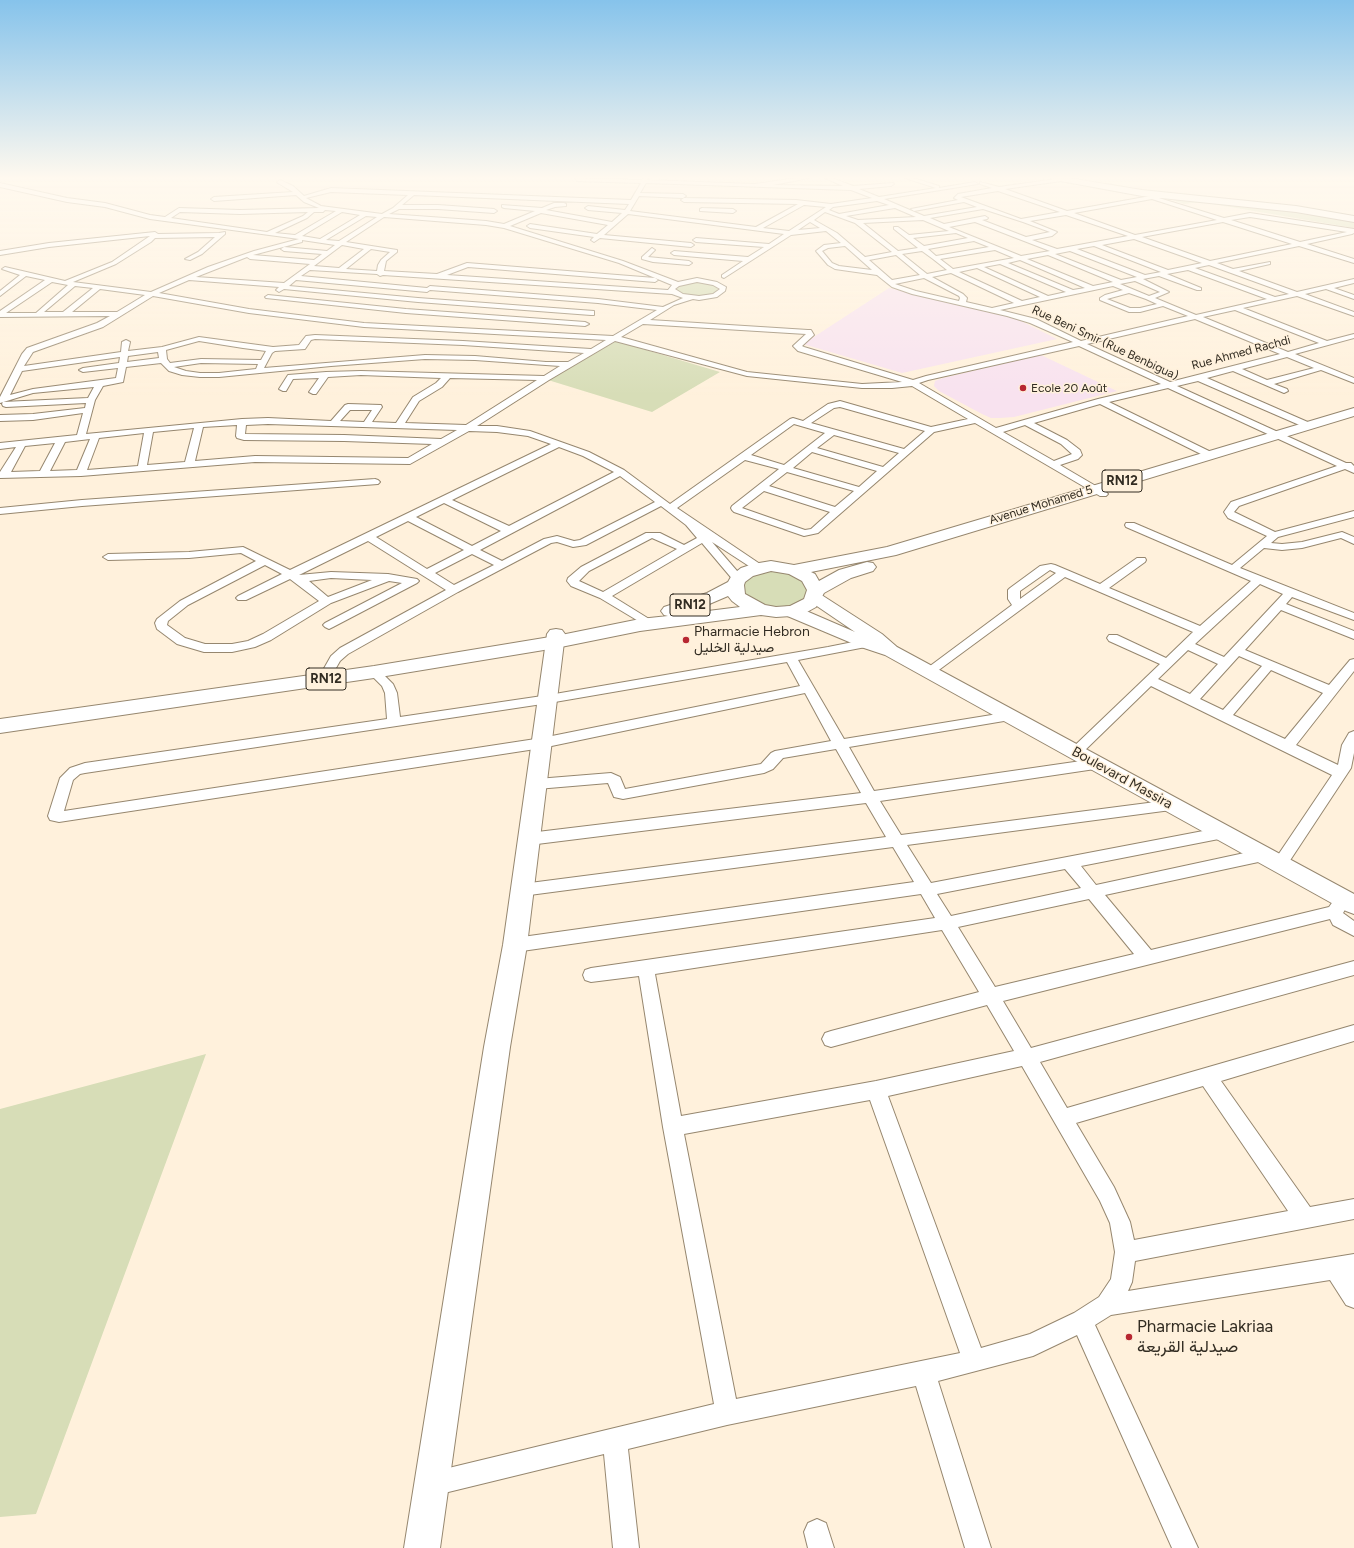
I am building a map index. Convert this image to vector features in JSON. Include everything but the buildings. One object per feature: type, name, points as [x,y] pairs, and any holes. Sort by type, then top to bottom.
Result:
[{"type":"main road","name":"Avenue Mohamed 5","points":[[893,554],[1281,437],[1307,425],[1354,412]]},
{"type":"main road","name":"Avenue Mohamed 5","points":[[1099,492],[1208,454],[1354,418]]},
{"type":"main road","name":"RN12","points":[[794,570],[893,554]]},
{"type":"main road","name":"RN12","points":[[737,582],[735,591],[738,597],[752,607],[776,612],[791,611],[802,608],[810,603],[815,593],[845,574],[893,554]]},
{"type":"main road","name":"RN12","points":[[646,621],[713,597],[737,582],[747,572],[759,568],[777,567],[794,570],[810,578],[815,593]]},
{"type":"main road","name":"RN12","points":[[0,717],[327,674],[374,672],[646,621],[761,610]]},
{"type":"main road","name":"RN12","points":[[0,726],[556,638]]},
{"type":"street","points":[[0,255],[23,250]]},
{"type":"street","points":[[65,283],[114,263],[133,250]]},
{"type":"street","points":[[188,259],[203,250]]},
{"type":"street","points":[[1,401],[26,354],[30,350],[100,325],[116,314],[152,294],[186,278],[242,256],[261,250]]},
{"type":"street","points":[[302,250],[328,253]]},
{"type":"street","points":[[332,250],[296,278],[265,299],[308,301],[406,311],[585,324]]},
{"type":"street","points":[[339,271],[366,250]]},
{"type":"street","points":[[380,274],[381,265],[384,260],[396,252],[393,250]]},
{"type":"street","points":[[582,250],[621,262],[673,283]]},
{"type":"street","points":[[652,250],[644,258],[657,261],[698,263]]},
{"type":"street","points":[[654,250],[659,251]]},
{"type":"street","points":[[682,253],[685,250]]},
{"type":"street","points":[[739,250],[760,252]]},
{"type":"street","points":[[820,250],[819,252],[830,264],[837,268],[879,273]]},
{"type":"street","name":"Rue Beni Smir (Rue Benbigua)","points":[[855,250],[889,283],[914,293],[962,303],[1033,321],[1281,437],[1349,464],[1354,470]]},
{"type":"street","points":[[894,250],[924,276],[961,295],[964,298],[962,303]]},
{"type":"street","points":[[865,259],[914,250]]},
{"type":"street","points":[[924,250],[952,271],[1020,303]]},
{"type":"street","points":[[935,258],[982,250]]},
{"type":"street","points":[[1001,250],[1092,288]]},
{"type":"street","points":[[889,283],[1060,250]]},
{"type":"street","points":[[1077,250],[1144,277]]},
{"type":"street","points":[[1110,250],[1168,272]]},
{"type":"street","points":[[1174,250],[1354,314]]},
{"type":"street","points":[[990,310],[1270,250]]},
{"type":"street","points":[[1319,250],[1354,261]]},
{"type":"street","points":[[667,252],[748,259]]},
{"type":"street","points":[[715,283],[760,252]]},
{"type":"street","points":[[0,255],[45,253]]},
{"type":"street","points":[[1048,253],[1148,298],[1354,381]]},
{"type":"street","points":[[0,255],[2,271],[25,274],[65,283],[293,313],[388,328],[580,335],[614,338],[734,371],[759,376],[862,386],[892,386],[913,383],[926,378],[1272,298],[1354,281]]},
{"type":"street","points":[[242,256],[315,262]]},
{"type":"street","points":[[1001,262],[1072,292]]},
{"type":"street","points":[[1233,271],[1268,263]]},
{"type":"street","points":[[2,475],[81,473],[266,458],[410,461],[469,427],[546,378],[664,308],[690,298],[708,297],[721,293],[723,287],[715,283],[704,281],[673,283],[563,271],[467,265],[439,277],[429,290],[375,340],[366,355]]},
{"type":"street","points":[[727,265],[739,266]]},
{"type":"street","points":[[977,266],[1047,298]]},
{"type":"street","points":[[309,268],[675,293],[690,298]]},
{"type":"street","points":[[1188,268],[1272,298]]},
{"type":"street","points":[[525,308],[563,271]]},
{"type":"street","points":[[302,306],[335,281],[350,272]]},
{"type":"street","points":[[0,294],[25,274]]},
{"type":"street","points":[[1159,274],[1199,289]]},
{"type":"street","points":[[704,281],[724,276]]},
{"type":"street","points":[[186,278],[284,286],[418,300],[591,313]]},
{"type":"street","points":[[296,278],[429,290],[598,301],[664,308]]},
{"type":"street","points":[[1136,279],[1166,292],[1148,298]]},
{"type":"street","points":[[0,315],[50,280]]},
{"type":"street","points":[[673,283],[671,289],[675,293]]},
{"type":"street","points":[[37,315],[73,284]]},
{"type":"street","points":[[65,314],[99,287]]},
{"type":"street","points":[[1326,287],[1354,297]]},
{"type":"street","points":[[1131,290],[1107,296],[1102,299],[1130,310],[1140,310],[1164,304]]},
{"type":"street","points":[[672,304],[675,293]]},
{"type":"street","points":[[1327,304],[1354,297]]},
{"type":"street","points":[[580,335],[598,301]]},
{"type":"street","points":[[432,312],[443,302]]},
{"type":"street","points":[[1234,307],[1326,343]]},
{"type":"street","points":[[0,315],[116,314]]},
{"type":"street","points":[[641,322],[806,331],[810,333],[810,335],[798,344],[801,349],[913,383],[1099,492]]},
{"type":"street","name":"Rue Ahmed Rachdi","points":[[995,431],[1101,401],[1167,384],[1198,378],[1285,353],[1354,336]]},
{"type":"street","points":[[19,369],[162,349],[198,339],[272,349],[302,347],[309,338],[315,337],[463,343],[592,351]]},
{"type":"street","points":[[1338,340],[1354,346]]},
{"type":"street","points":[[1,401],[33,391],[114,382],[120,380],[126,342]]},
{"type":"street","points":[[450,357],[463,343]]},
{"type":"street","points":[[72,386],[98,346]]},
{"type":"street","points":[[162,349],[166,363],[177,371],[219,375],[258,372],[366,355],[450,357],[570,364]]},
{"type":"street","points":[[258,372],[272,349]]},
{"type":"street","points":[[78,378],[121,369],[166,363],[201,361],[263,362]]},
{"type":"street","points":[[1233,368],[1284,391]]},
{"type":"street","points":[[1267,383],[1321,368]]},
{"type":"street","points":[[83,370],[121,369]]},
{"type":"street","points":[[219,375],[236,380],[326,374],[368,373],[448,374],[546,378]]},
{"type":"street","points":[[313,392],[326,374]]},
{"type":"street","points":[[399,425],[416,399],[439,385],[448,374]]},
{"type":"street","points":[[283,390],[291,377]]},
{"type":"street","points":[[1198,378],[1307,425]]},
{"type":"street","points":[[81,438],[91,400],[98,389],[98,384]]},
{"type":"street","points":[[1,401],[91,400]]},
{"type":"street","points":[[1101,401],[1208,454]]},
{"type":"street","points":[[806,423],[831,406],[840,404],[931,430]]},
{"type":"street","points":[[334,422],[348,407],[378,407],[367,423]]},
{"type":"street","points":[[0,418],[33,417],[89,410]]},
{"type":"street","points":[[833,431],[736,508],[738,510],[804,532],[814,531],[931,430],[976,420]]},
{"type":"street","points":[[0,446],[199,426],[268,421],[469,427],[497,429],[530,434],[586,454],[621,472],[667,505],[706,537],[759,568]]},
{"type":"street","points":[[242,422],[240,436],[244,437],[365,438],[443,442]]},
{"type":"street","points":[[327,674],[335,659],[344,651],[454,590],[552,540],[557,539],[573,544],[582,543],[667,505],[743,456],[790,422],[806,423],[905,452]]},
{"type":"street","points":[[1026,422],[1064,442],[1077,452],[1075,457],[1052,465]]},
{"type":"street","points":[[190,465],[199,426]]},
{"type":"street","points":[[142,469],[149,432]]},
{"type":"street","points":[[81,473],[95,437]]},
{"type":"street","points":[[43,475],[61,440]]},
{"type":"street","points":[[2,475],[22,444]]},
{"type":"street","points":[[242,598],[295,577],[369,537],[560,444]]},
{"type":"street","points":[[811,449],[883,470]]},
{"type":"street","points":[[743,456],[860,490]]},
{"type":"street","points":[[1274,535],[1232,516],[1230,509],[1235,504],[1349,464]]},
{"type":"street","points":[[427,573],[621,472]]},
{"type":"street","points":[[0,511],[82,503],[375,482]]},
{"type":"street","points":[[762,487],[836,511]]},
{"type":"street","points":[[446,500],[510,531]]},
{"type":"street","points":[[1233,569],[1274,535],[1354,514]]},
{"type":"street","points":[[409,518],[502,565]]},
{"type":"street","points":[[1320,523],[1354,541]]},
{"type":"street","points":[[1130,525],[1258,580],[1354,617]]},
{"type":"street","points":[[646,621],[604,596],[575,584],[573,581],[574,578],[585,569],[650,535],[656,535],[684,549]]},
{"type":"street","points":[[1261,545],[1282,547],[1302,545],[1342,535]]},
{"type":"street","points":[[369,537],[454,590]]},
{"type":"street","points":[[604,596],[706,537]]},
{"type":"street","points":[[706,537],[737,582]]},
{"type":"street","points":[[108,557],[243,550],[295,577],[327,601]]},
{"type":"street","points":[[1102,588],[1141,560]]},
{"type":"street","points":[[265,561],[184,603],[163,619],[161,626],[181,641],[204,648],[232,648],[251,644],[267,637],[327,601],[388,577]]},
{"type":"street","points":[[1019,606],[1013,594],[1014,590],[1044,568],[1051,567],[1201,631]]},
{"type":"street","points":[[928,672],[1065,572]]},
{"type":"street","points":[[295,577],[331,575],[388,577],[413,581],[329,625]]},
{"type":"street","points":[[1075,752],[1201,631],[1258,580]]},
{"type":"street","points":[[1192,700],[1280,606],[1291,592]]},
{"type":"street","points":[[815,593],[878,644]]},
{"type":"street","points":[[1280,606],[1354,635]]},
{"type":"street","points":[[791,611],[878,644]]},
{"type":"street","points":[[422,1548],[497,1047],[515,945],[556,638]]},
{"type":"street","points":[[1113,638],[1168,664]]},
{"type":"street","points":[[809,688],[542,743],[59,817],[54,816],[67,778],[75,772],[85,768],[549,699],[878,644]]},
{"type":"street","name":"Boulevard Massira","points":[[878,644],[1280,864],[1344,906]]},
{"type":"street","points":[[1187,645],[1226,662]]},
{"type":"street","points":[[1238,651],[1331,691]]},
{"type":"street","points":[[792,658],[870,797],[991,996],[1108,1194],[1120,1222],[1126,1252],[1121,1282],[1107,1305]]},
{"type":"street","points":[[1287,746],[1354,662]]},
{"type":"street","points":[[1225,716],[1269,665]]},
{"type":"street","points":[[374,672],[387,684],[391,693],[394,722]]},
{"type":"street","points":[[1150,681],[1341,773]]},
{"type":"street","points":[[537,784],[611,778],[615,781],[619,793],[623,794],[764,768],[780,754],[1010,716]]},
{"type":"street","points":[[1280,864],[1341,773],[1346,763],[1352,743]]},
{"type":"street","points":[[529,838],[870,797],[1095,764]]},
{"type":"street","points":[[522,890],[1171,805]]},
{"type":"street","points":[[515,945],[926,888],[1224,833]]},
{"type":"street","points":[[591,975],[947,923],[1262,855]]},
{"type":"street","points":[[1068,863],[1094,891],[1148,958]]},
{"type":"street","points":[[1344,906],[1339,920],[1354,929]]},
{"type":"street","points":[[831,1039],[991,996],[1148,958],[1344,906]]},
{"type":"street","points":[[646,968],[673,1127],[727,1413]]},
{"type":"street","points":[[673,1127],[876,1090],[1027,1057],[1354,968]]},
{"type":"street","points":[[1063,1118],[1354,1033]]},
{"type":"street","points":[[1206,1075],[1305,1218]]},
{"type":"street","points":[[876,1090],[974,1361]]},
{"type":"street","points":[[1126,1252],[1354,1209]]},
{"type":"street","points":[[431,1484],[727,1413],[924,1373],[974,1361],[1033,1345],[1082,1321],[1107,1305],[1345,1267],[1354,1297]]},
{"type":"street","points":[[1082,1321],[1185,1548]]},
{"type":"street","points":[[924,1373],[978,1548]]},
{"type":"street","points":[[615,1440],[626,1548]]},
{"type":"shaded area","points":[[889,288],[1015,318],[1057,339],[902,373],[803,344]]},
{"type":"shaded area","name":"Ecole 20 Août","points":[[1041,355],[1117,391],[1014,417],[991,418],[939,391],[934,386],[935,381],[943,378]]},
{"type":"green space","points":[[696,282],[710,283],[716,286],[718,290],[714,293],[702,296],[686,295],[677,291],[677,287],[679,285]]},
{"type":"green space","points":[[616,341],[720,372],[652,412],[548,380]]},
{"type":"green space","points":[[769,571],[790,574],[800,579],[806,587],[806,595],[799,602],[787,606],[772,607],[765,606],[744,595],[743,582],[750,576]]},
{"type":"green space","points":[[206,1054],[36,1514],[0,1517],[0,1109]]},
{"type":"place","name":"Ecole 20 Août","points":[[1023,388]]},
{"type":"place","name":"Pharmacie Hebron صيدلية الخليل","points":[[686,640]]},
{"type":"place","name":"Pharmacie Lakriaa صيدلية القريعة","points":[[1129,1337]]}]
